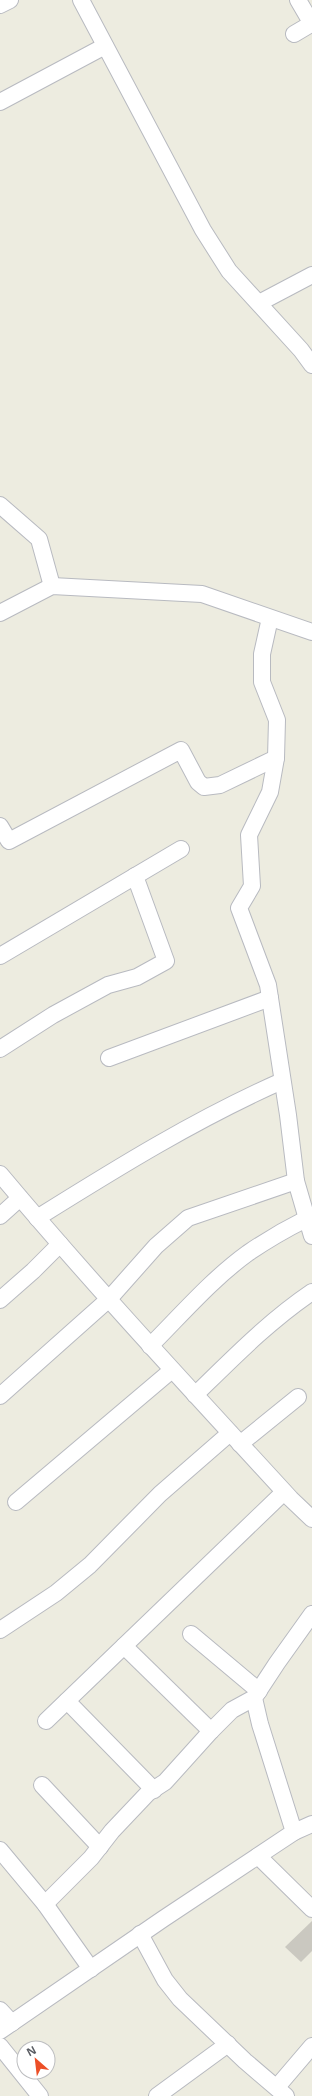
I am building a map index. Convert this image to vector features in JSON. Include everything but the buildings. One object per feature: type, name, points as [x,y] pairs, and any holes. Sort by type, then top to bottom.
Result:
[{"type":"street","points":[[0,5],[10,0]]},
{"type":"street","points":[[81,0],[204,230],[229,270],[301,350],[312,365]]},
{"type":"street","points":[[294,34],[312,24],[298,0]]},
{"type":"street","points":[[0,102],[105,46]]},
{"type":"street","points":[[259,303],[312,275]]},
{"type":"street","points":[[0,505],[38,539],[52,586]]},
{"type":"street","points":[[0,613],[52,586],[202,594],[312,632]]},
{"type":"street","points":[[270,618],[262,654],[262,682],[277,720],[276,758],[270,792],[249,834],[252,886],[239,908],[268,985],[296,1180],[312,1236]]},
{"type":"street","points":[[0,826],[9,841],[181,750],[198,782],[204,787],[220,785],[276,758]]},
{"type":"street","points":[[0,956],[181,849]]},
{"type":"street","points":[[0,1049],[53,1015],[108,985],[137,977],[166,961],[135,876]]},
{"type":"street","points":[[109,1058],[270,998]]},
{"type":"street","points":[[36,1218],[149,1149],[230,1104],[282,1081]]},
{"type":"street","points":[[0,1174],[36,1218],[150,1346],[284,1492],[312,1519]]},
{"type":"street","points":[[0,1396],[109,1299],[156,1246],[188,1218],[296,1180]]},
{"type":"street","points":[[0,1216],[20,1198]]},
{"type":"street","points":[[150,1346],[207,1289],[248,1254],[281,1232],[306,1219]]},
{"type":"street","points":[[0,1300],[33,1271],[60,1244]]},
{"type":"street","points":[[195,1394],[250,1342],[294,1304],[312,1292]]},
{"type":"street","points":[[16,1502],[172,1370]]},
{"type":"street","points":[[0,1630],[56,1593],[90,1565],[160,1494],[235,1438],[298,1397]]},
{"type":"street","points":[[46,1722],[284,1492]]},
{"type":"street","points":[[45,1904],[91,1858],[112,1831],[154,1790],[165,1782],[210,1730],[232,1710],[257,1695],[312,1614]]},
{"type":"street","points":[[191,1634],[257,1695],[260,1724],[294,1832]]},
{"type":"street","points":[[124,1646],[210,1730]]},
{"type":"street","points":[[67,1701],[154,1790]]},
{"type":"street","points":[[42,1785],[100,1848]]},
{"type":"street","points":[[0,2010],[6,2027],[140,1934],[294,1832],[311,1826]]},
{"type":"street","points":[[0,1850],[45,1904],[90,1969]]},
{"type":"street","points":[[258,1856],[312,1909]]},
{"type":"street","points":[[140,1934],[165,1980],[180,1999],[282,2092],[312,2046]]},
{"type":"street","points":[[157,2096],[228,2044]]},
{"type":"street","points":[[0,2046],[40,2096]]}]
